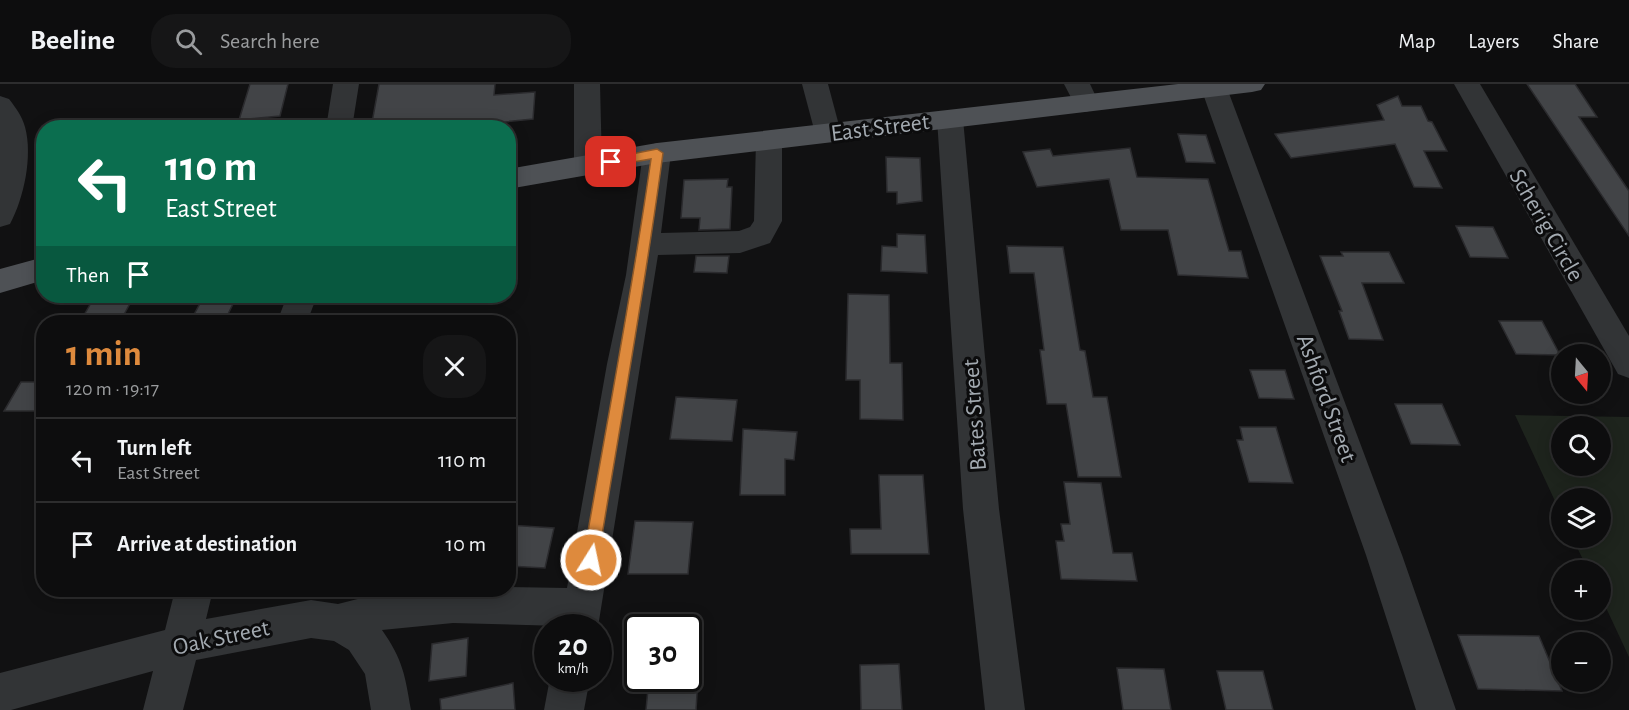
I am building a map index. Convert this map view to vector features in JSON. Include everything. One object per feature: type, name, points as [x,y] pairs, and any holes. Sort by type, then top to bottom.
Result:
[{"type":"main road","name":"East Street","points":[[516,178],[657,153],[950,119],[1081,94],[1252,84]]},
{"type":"main road","points":[[0,281],[36,270]]},
{"type":"street","points":[[340,120],[346,84]]},
{"type":"street","points":[[587,84],[588,166]]},
{"type":"street","points":[[815,84],[828,133]]},
{"type":"street","name":"Scherig Circle","points":[[1467,84],[1629,365]]},
{"type":"street","name":"Ashford Street","points":[[1214,88],[1384,555],[1436,710]]},
{"type":"street","points":[[0,105],[8,114],[14,159],[0,216]]},
{"type":"street","name":"Bates Street","points":[[950,119],[981,508],[1005,710]]},
{"type":"street","points":[[645,244],[740,242],[760,235],[768,221],[769,140]]},
{"type":"street","points":[[582,614],[645,244],[657,153]]},
{"type":"street","points":[[163,710],[192,597]]},
{"type":"street","points":[[338,623],[388,610],[453,605],[549,614]]},
{"type":"street","name":"Oak Street","points":[[0,693],[209,637],[311,619],[338,623],[363,636],[384,667],[392,710]]},
{"type":"street","points":[[564,710],[567,692]]},
{"type":"shaded area","points":[[1515,415],[1572,416],[1551,416],[1551,476],[1611,476],[1611,417],[1629,417],[1629,657],[1611,618],[1611,560],[1583,560],[1577,548],[1611,548],[1611,488],[1551,488],[1551,492]]},
{"type":"building","points":[[250,84],[288,84],[280,116],[239,120]]},
{"type":"building","points":[[379,84],[495,84],[494,95],[535,92],[533,119],[372,120]]},
{"type":"building","points":[[1527,84],[1575,84],[1597,117],[1579,117],[1629,191],[1629,236]]},
{"type":"building","points":[[1398,96],[1402,106],[1421,106],[1447,151],[1424,151],[1442,188],[1414,187],[1395,144],[1291,158],[1275,134],[1384,120],[1377,105]]},
{"type":"building","points":[[1178,134],[1206,135],[1215,163],[1186,162]]},
{"type":"building","points":[[1130,148],[1137,177],[1208,179],[1229,251],[1241,251],[1248,278],[1178,275],[1168,230],[1121,230],[1109,179],[1037,187],[1023,152],[1050,149],[1053,156]]},
{"type":"building","points":[[886,157],[920,158],[922,201],[897,204],[897,192],[887,192]]},
{"type":"building","points":[[728,179],[727,187],[732,187],[730,229],[699,230],[700,218],[681,218],[684,180]]},
{"type":"building","points":[[1456,226],[1493,227],[1508,258],[1470,257]]},
{"type":"building","points":[[897,234],[925,235],[927,273],[881,271],[882,246],[897,247]]},
{"type":"building","points":[[1007,246],[1063,247],[1080,350],[1085,351],[1093,397],[1107,397],[1121,477],[1078,477],[1066,404],[1047,404],[1040,350],[1044,350],[1034,273],[1010,273]]},
{"type":"building","points":[[1341,252],[1389,252],[1404,283],[1362,283],[1383,340],[1349,339],[1339,311],[1342,311],[1320,256],[1343,256]]},
{"type":"building","points":[[696,256],[729,256],[727,273],[694,272]]},
{"type":"building","points":[[848,294],[889,295],[890,363],[902,363],[903,420],[860,419],[860,380],[846,380]]},
{"type":"building","points":[[91,303],[130,303],[124,315],[84,315]]},
{"type":"building","points":[[200,303],[234,303],[228,315],[194,315]]},
{"type":"building","points":[[1499,321],[1542,321],[1554,344],[1551,344],[1551,355],[1516,354]]},
{"type":"building","points":[[1250,370],[1285,370],[1294,399],[1259,398]]},
{"type":"building","points":[[21,382],[36,382],[36,411],[4,411]]},
{"type":"building","points":[[676,397],[737,400],[732,441],[670,439]]},
{"type":"building","points":[[1395,404],[1442,404],[1460,445],[1411,444]]},
{"type":"building","points":[[1240,427],[1276,427],[1293,483],[1249,482],[1237,440],[1243,440]]},
{"type":"building","points":[[743,429],[797,432],[794,460],[785,459],[785,495],[740,495]]},
{"type":"building","points":[[879,475],[923,475],[929,554],[851,554],[850,529],[881,529]]},
{"type":"building","points":[[1064,482],[1101,483],[1113,553],[1132,553],[1137,581],[1061,579],[1056,541],[1064,541],[1061,524],[1070,524]]},
{"type":"building","points":[[635,521],[693,522],[688,574],[628,574]]},
{"type":"building","points":[[516,526],[554,528],[545,568],[516,566]]},
{"type":"building","points":[[1458,635],[1539,636],[1551,665],[1551,691],[1478,689]]},
{"type":"building","points":[[468,638],[466,676],[429,681],[432,644]]},
{"type":"building","points":[[899,664],[902,710],[861,710],[860,665]]},
{"type":"building","points":[[1117,668],[1164,669],[1171,710],[1123,710]]},
{"type":"building","points":[[1217,671],[1263,671],[1273,710],[1226,710]]},
{"type":"building","points":[[513,683],[515,710],[441,710],[440,699]]},
{"type":"building","points":[[648,692],[697,692],[696,710],[646,710]]},
{"type":"route","points":[[591,560],[623,364],[641,274],[657,153],[611,162]]}]
